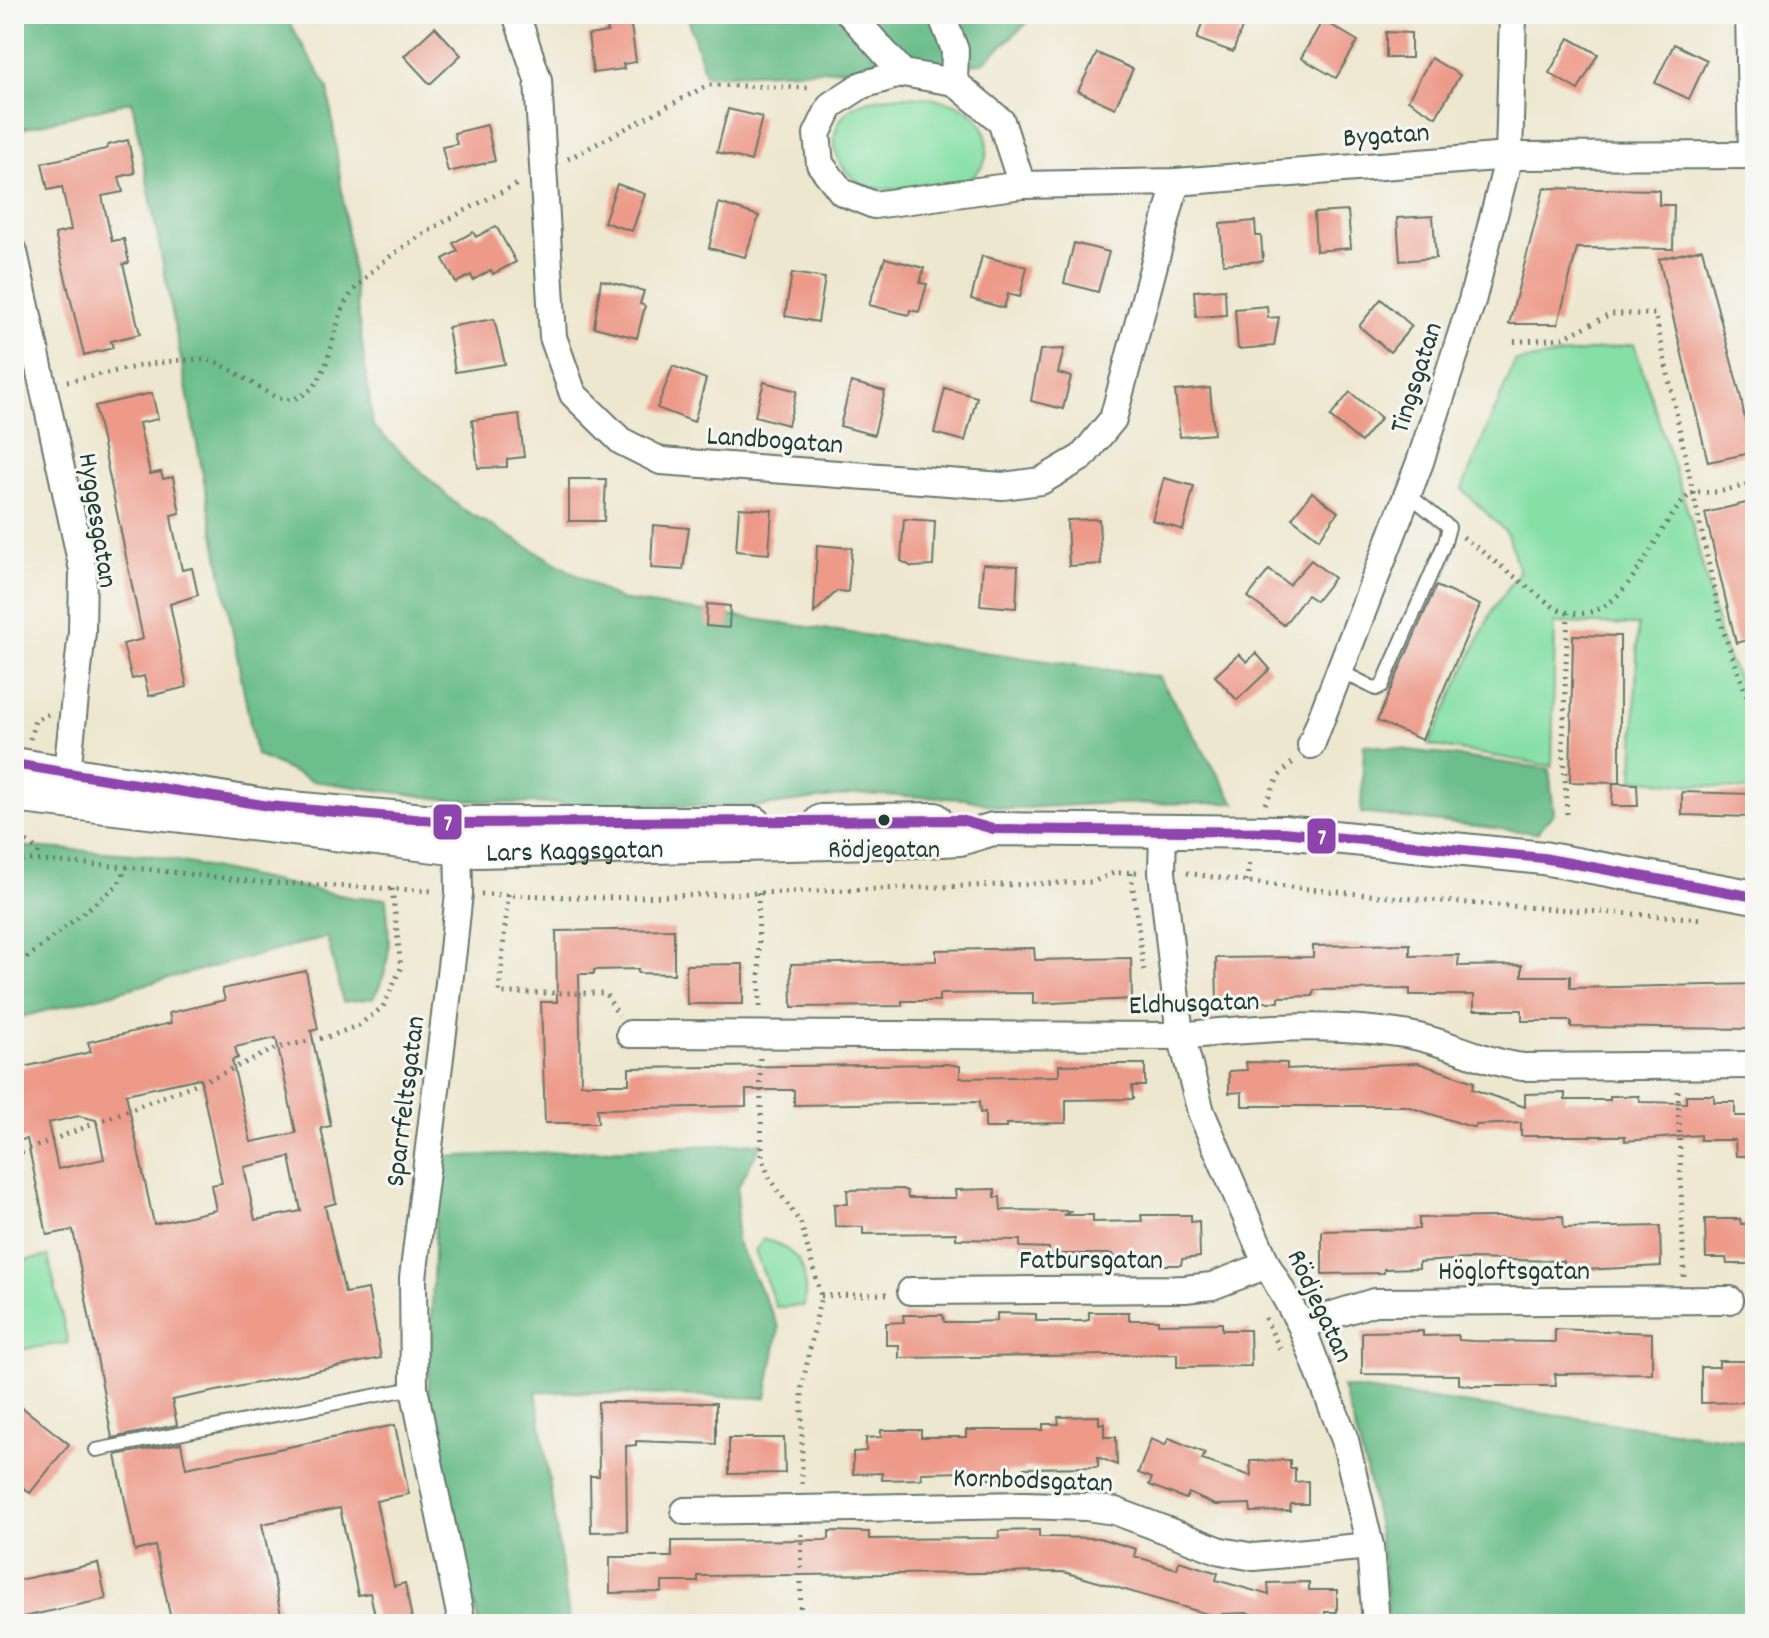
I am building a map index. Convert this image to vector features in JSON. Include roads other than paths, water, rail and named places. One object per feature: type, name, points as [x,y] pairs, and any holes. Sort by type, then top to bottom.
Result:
[{"type":"street","name":"Landbogatan","points":[[516,14],[538,80],[553,337],[573,394],[621,441],[661,461],[1003,486],[1041,481],[1082,457],[1113,419],[1176,182]]},
{"type":"street","points":[[850,14],[903,73]]},
{"type":"street","points":[[941,14],[955,50],[954,82]]},
{"type":"street","name":"Tingsgatan","points":[[1311,745],[1408,494],[1472,301],[1509,156],[1513,14]]},
{"type":"street","points":[[1752,14],[1755,155]]},
{"type":"street","name":"Bygatan","points":[[1022,185],[1001,121],[954,82],[903,73],[862,85],[831,105],[817,134],[820,164],[842,192],[874,205],[1022,185],[1176,182],[1509,156],[1755,155]]},
{"type":"street","name":"Hyggesgatan","points":[[14,252],[83,570],[82,632],[65,787]]},
{"type":"street","name":"Lars Kaggsgatan","points":[[22,754],[65,787]]},
{"type":"street","name":"Lars Kaggsgatan","points":[[14,796],[65,787],[458,837],[923,841],[960,839],[993,829],[1269,831],[1543,858],[1755,897]]},
{"type":"street","name":"Rödjegatan","points":[[1163,830],[1162,872],[1181,1036],[1201,1112],[1267,1265],[1301,1325],[1345,1440],[1370,1546],[1376,1624]]},
{"type":"street","name":"Sparrfeltsgatan","points":[[458,837],[459,893],[413,1278],[414,1388],[462,1624]]},
{"type":"street","name":"Eldhusgatan","points":[[630,1034],[1181,1036],[1223,1031],[1350,1029],[1406,1034],[1494,1063],[1523,1067],[1755,1065]]},
{"type":"street","name":"Fatbursgatan","points":[[911,1291],[1185,1289],[1212,1286],[1267,1265]]},
{"type":"street","name":"Högloftsgatan","points":[[1301,1325],[1374,1302],[1730,1300]]},
{"type":"street","name":"Kornbodsgatan","points":[[685,1511],[1086,1507],[1115,1511],[1210,1547],[1254,1557],[1370,1546]]},
{"type":"lane","points":[[1340,671],[1376,689],[1382,686],[1424,593],[1449,527],[1408,494]]},
{"type":"lane","points":[[96,1450],[414,1388]]},
{"type":"place","name":"Rödjegatan","points":[[884,820]]}]
